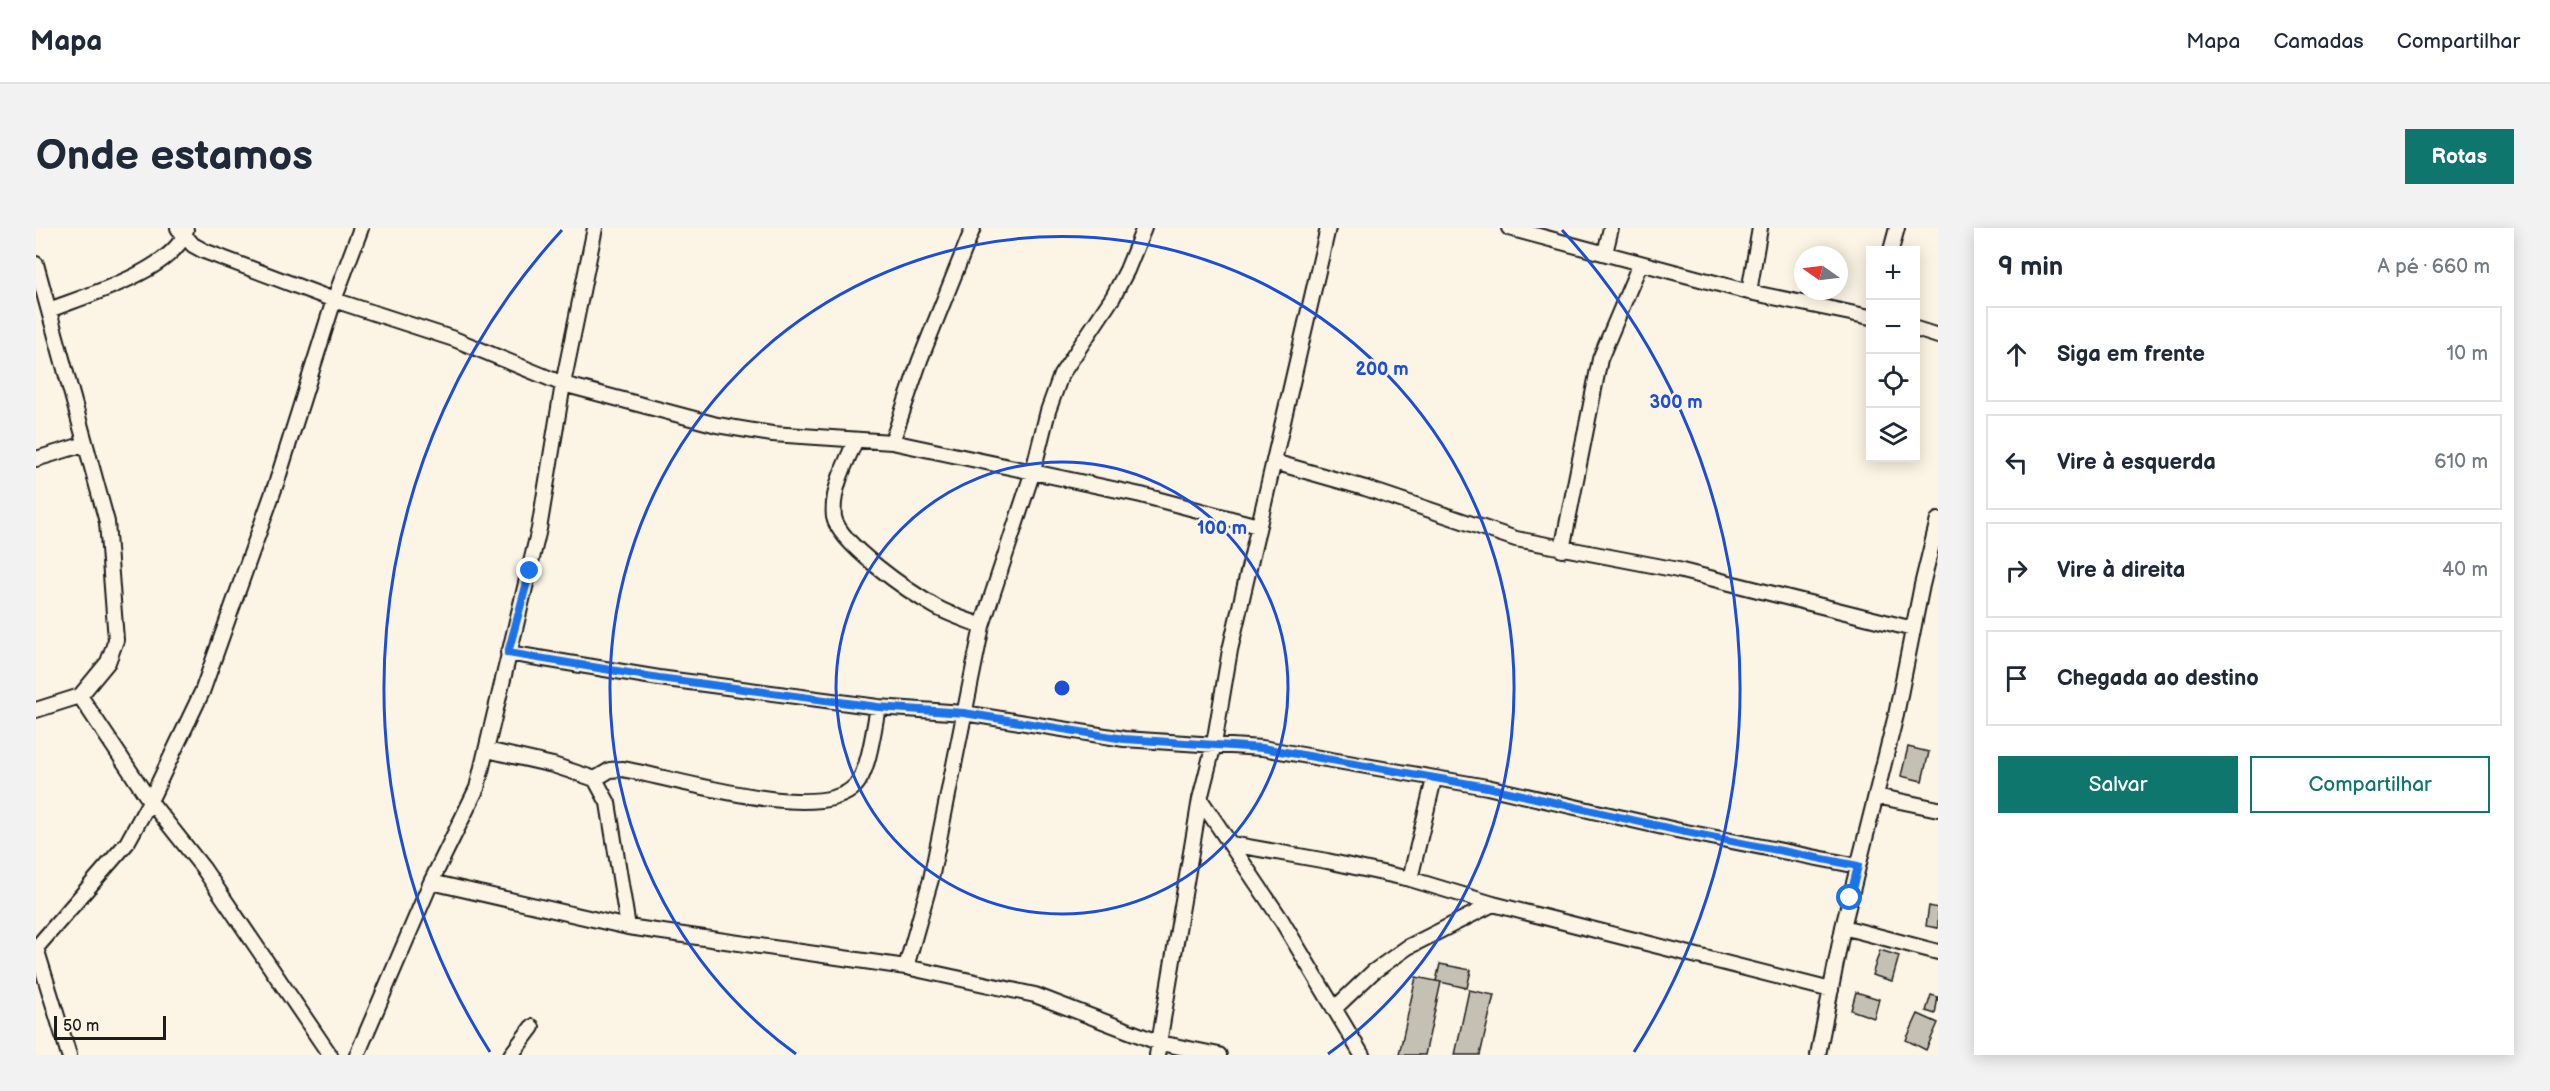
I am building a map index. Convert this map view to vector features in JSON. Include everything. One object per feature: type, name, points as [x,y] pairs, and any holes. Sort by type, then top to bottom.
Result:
[{"type":"street","points":[[69,1055],[36,948],[127,843],[150,801],[202,692],[277,481],[334,300],[361,228]]},
{"type":"street","points":[[357,1055],[431,882],[477,788],[539,530],[563,384],[595,228]]},
{"type":"street","points":[[892,442],[920,360],[973,228]]},
{"type":"street","points":[[906,967],[930,879],[982,626],[1033,471],[1048,411],[1061,375],[1113,297],[1128,270],[1144,228]]},
{"type":"street","points":[[1159,1049],[1200,799],[1214,744],[1230,650],[1328,228]]},
{"type":"street","points":[[1509,228],[1749,292],[1866,316]]},
{"type":"street","points":[[1605,253],[1611,228]]},
{"type":"street","points":[[1749,292],[1760,228]]},
{"type":"street","points":[[1892,246],[1897,228]]},
{"type":"street","points":[[49,310],[139,274],[160,262],[183,231],[204,251],[334,300],[454,339],[563,384],[717,425],[772,434],[855,442],[892,442],[1033,471],[1258,526]]},
{"type":"street","points":[[36,264],[107,522],[116,640],[108,662],[80,696],[36,710]]},
{"type":"street","points":[[1562,550],[1600,359],[1640,264]]},
{"type":"street","points":[[1920,331],[1938,336]]},
{"type":"street","points":[[855,442],[842,471],[836,495],[834,517],[843,535],[900,584],[937,608],[982,626]]},
{"type":"street","points":[[36,459],[85,444]]},
{"type":"street","points":[[1274,462],[1365,488],[1516,539],[1562,550],[1678,570],[1913,629]]},
{"type":"street","points":[[1818,1055],[1843,927],[1876,795],[1938,520]]},
{"type":"street","points":[[508,653],[659,678],[878,707],[964,713],[1124,739],[1262,748],[1487,787],[1676,830],[1858,866]]},
{"type":"street","points":[[80,696],[150,801],[203,868],[330,1055]]},
{"type":"street","points":[[595,779],[610,770],[622,769],[738,794],[790,801],[832,798],[846,794],[857,785],[863,771],[878,707]]},
{"type":"street","points":[[487,750],[554,765],[595,779],[608,803],[628,927]]},
{"type":"street","points":[[1410,879],[1434,779]]},
{"type":"street","points":[[1876,795],[1938,810]]},
{"type":"street","points":[[1200,799],[1282,921],[1362,1055]]},
{"type":"street","points":[[1231,844],[1410,879],[1493,904],[1831,990]]},
{"type":"street","points":[[431,882],[628,927],[906,967],[1035,995],[1159,1049],[1219,1055]]},
{"type":"street","points":[[1334,1009],[1373,972],[1407,947],[1493,904]]},
{"type":"street","points":[[1843,927],[1938,952]]},
{"type":"street","points":[[512,1055],[532,1027]]},
{"type":"building","points":[[1908,747],[1929,752],[1922,781],[1901,776]]},
{"type":"building","points":[[1929,906],[1938,908],[1938,928],[1926,926]]},
{"type":"building","points":[[1880,950],[1899,956],[1892,981],[1872,975]]},
{"type":"building","points":[[1440,964],[1471,970],[1467,988],[1436,981]]},
{"type":"building","points":[[1416,977],[1441,982],[1425,1055],[1399,1055]]},
{"type":"building","points":[[1469,990],[1494,995],[1480,1055],[1455,1055]]},
{"type":"building","points":[[1856,992],[1879,999],[1874,1018],[1851,1010]]},
{"type":"building","points":[[1931,995],[1938,997],[1935,1014],[1926,1011]]},
{"type":"building","points":[[1918,1014],[1938,1023],[1926,1050],[1906,1040]]},
{"type":"route","points":[[530,571],[508,653],[659,678],[878,707],[964,713],[1124,739],[1262,748],[1487,787],[1676,830],[1858,866],[1850,898]]}]
